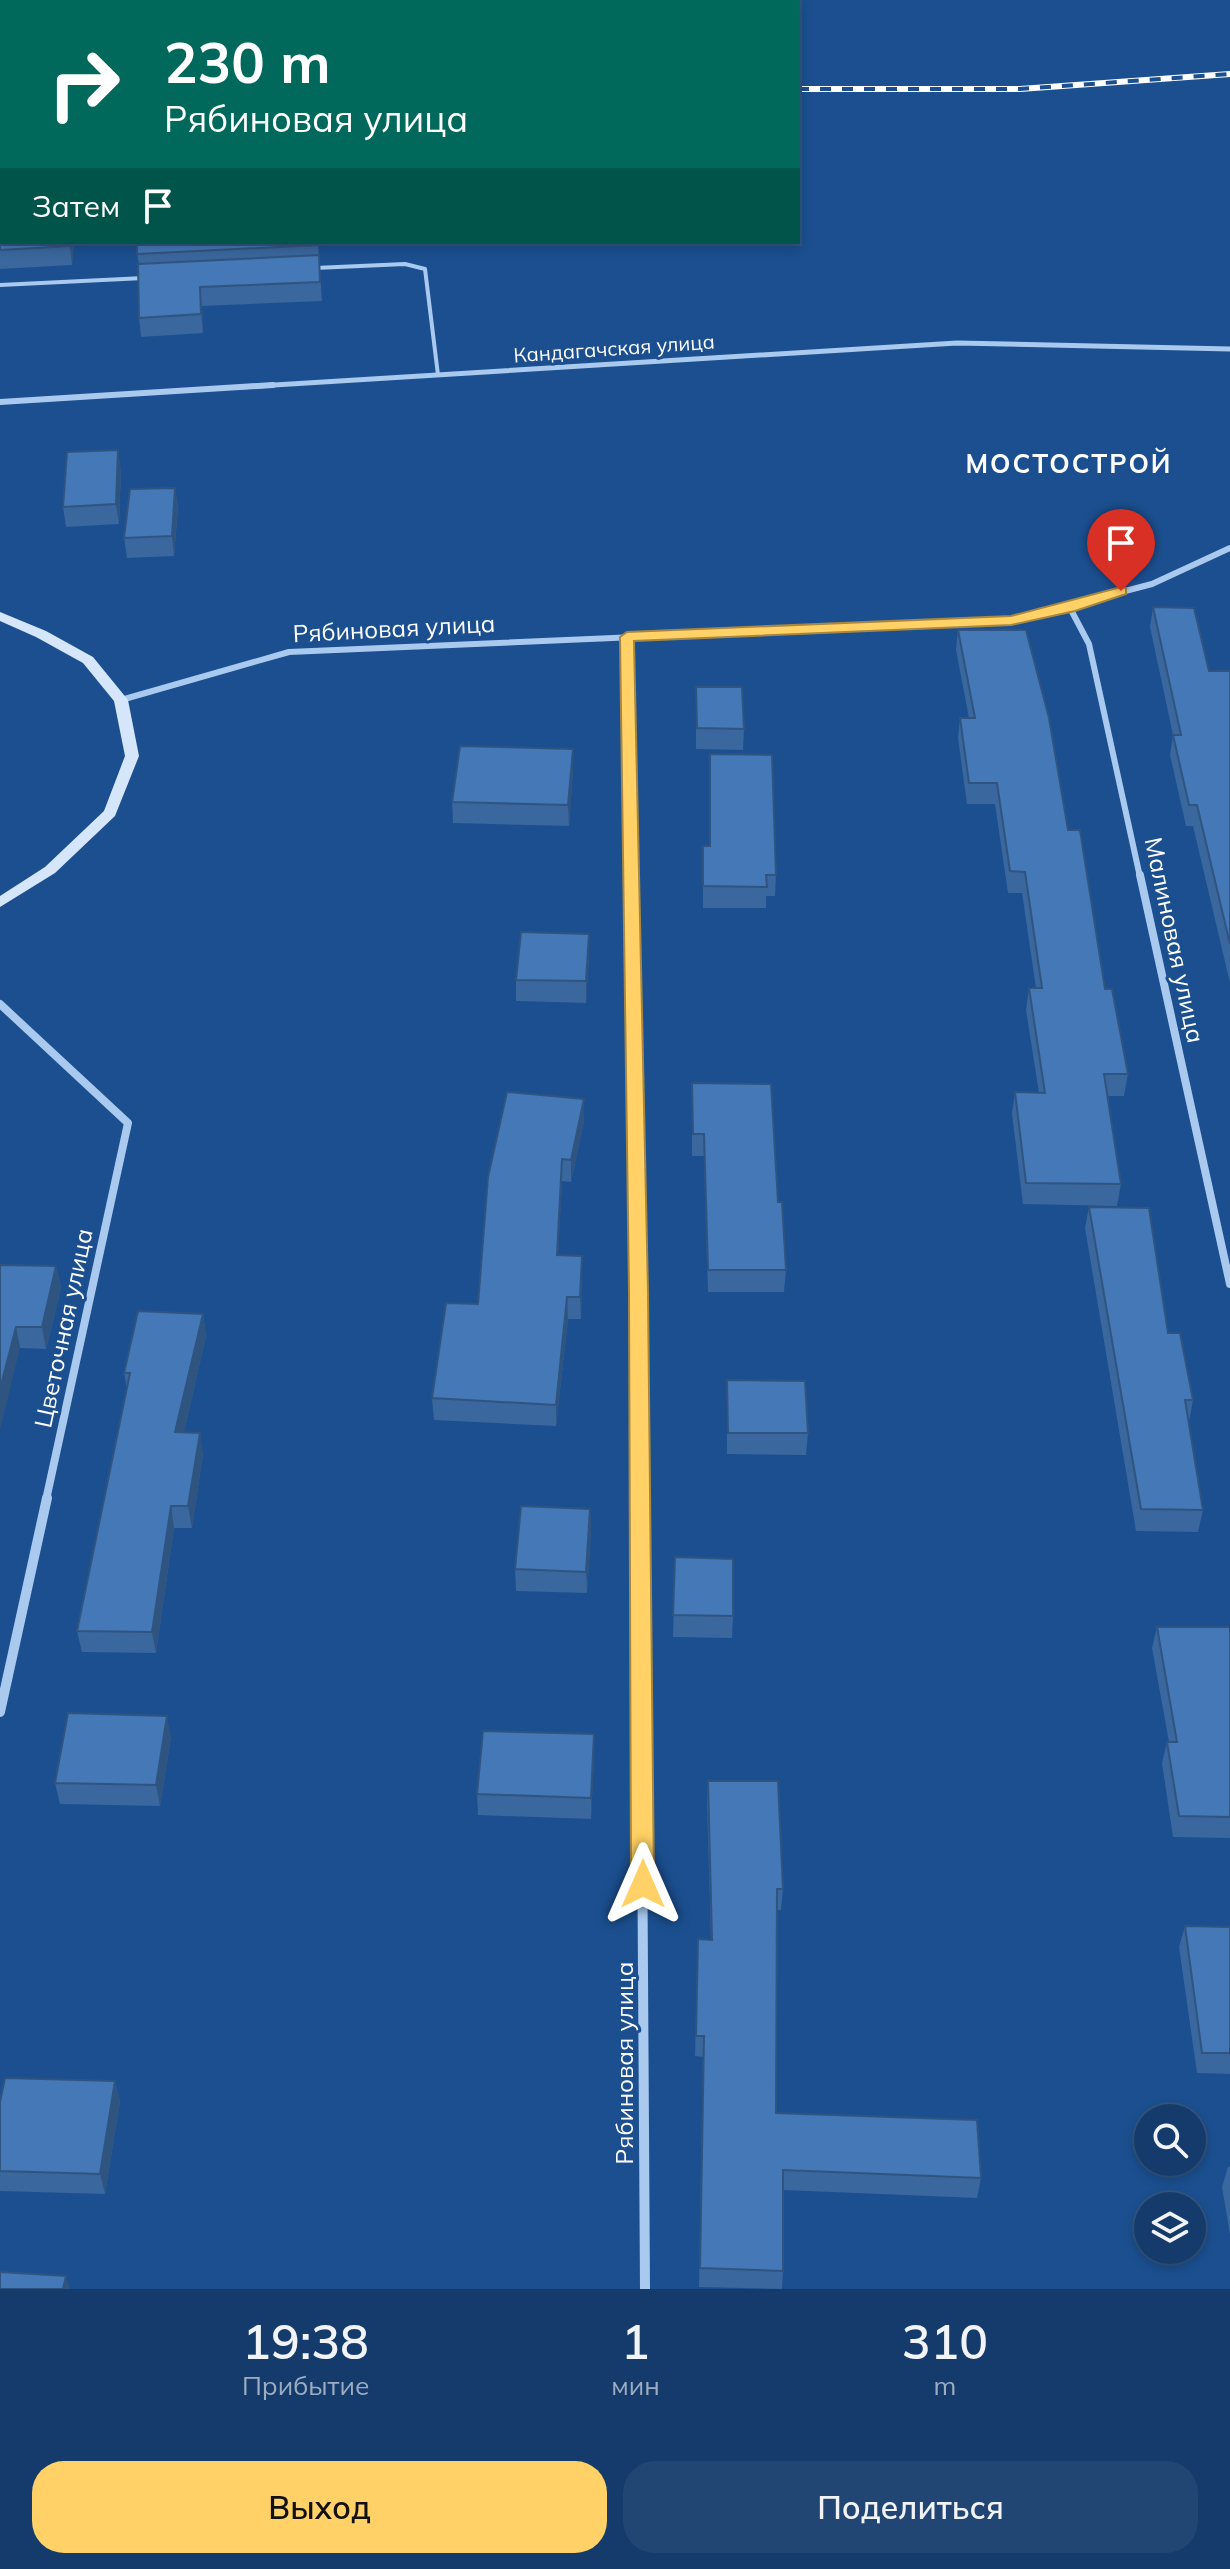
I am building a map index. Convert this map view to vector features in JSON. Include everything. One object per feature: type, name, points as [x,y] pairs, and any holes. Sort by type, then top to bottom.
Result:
[{"type":"main road","points":[[0,616],[88,660],[121,700],[132,756],[110,813],[50,870],[0,903]]},
{"type":"street","name":"Кандагачская улица","points":[[0,402],[957,343],[1230,349]]},
{"type":"street","name":"Рябиновая улица","points":[[121,700],[289,652],[1011,621],[1070,608],[1198,567],[1230,548]]},
{"type":"street","name":"Малиновая улица","points":[[1070,608],[1089,644],[1230,1284]]},
{"type":"street","name":"Рябиновая улица","points":[[627,637],[638,1293],[645,2289]]},
{"type":"street","name":"Цветочная улица","points":[[0,1004],[128,1123],[0,1712]]},
{"type":"lane","points":[[311,269],[405,264],[425,269],[438,375]]},
{"type":"lane","points":[[0,285],[156,277]]},
{"type":"building","points":[[0,244],[70,244],[70,246],[0,250]]},
{"type":"building","points":[[137,244],[318,244],[318,245],[137,254]]},
{"type":"building","points":[[319,255],[320,282],[200,287],[201,314],[139,318],[138,264]]},
{"type":"building","points":[[118,450],[116,504],[63,507],[67,452]]},
{"type":"building","points":[[175,488],[172,536],[124,538],[130,489]]},
{"type":"building","points":[[1153,607],[1194,608],[1209,671],[1230,671],[1230,944],[1197,805],[1189,805],[1173,735],[1181,735]]},
{"type":"building","points":[[958,630],[1026,630],[1049,718],[1068,830],[1080,830],[1105,989],[1112,989],[1128,1074],[1104,1074],[1121,1184],[1026,1183],[1015,1092],[1045,1093],[1029,988],[1042,988],[1025,872],[1010,871],[997,783],[969,783],[960,718],[975,718]]},
{"type":"building","points":[[696,687],[742,687],[744,729],[697,728]]},
{"type":"building","points":[[460,746],[573,749],[568,805],[452,802]]},
{"type":"building","points":[[710,754],[772,755],[776,875],[766,875],[767,887],[703,886],[703,846],[710,846]]},
{"type":"building","points":[[521,932],[589,934],[586,981],[516,980]]},
{"type":"building","points":[[692,1083],[771,1084],[778,1202],[782,1202],[786,1270],[708,1270],[704,1134],[693,1134]]},
{"type":"building","points":[[507,1092],[584,1099],[571,1160],[562,1159],[557,1255],[582,1256],[580,1297],[567,1297],[556,1405],[432,1398],[446,1303],[478,1304],[488,1177]]},
{"type":"building","points":[[1089,1207],[1149,1208],[1168,1333],[1180,1333],[1193,1400],[1185,1400],[1203,1510],[1141,1509]]},
{"type":"building","points":[[0,1265],[56,1266],[42,1327],[16,1327],[0,1389]]},
{"type":"building","points":[[138,1311],[203,1314],[175,1432],[200,1433],[188,1506],[171,1506],[152,1632],[77,1631],[130,1373],[124,1373]]},
{"type":"building","points":[[727,1380],[805,1381],[808,1433],[728,1433]]},
{"type":"building","points":[[521,1506],[590,1509],[586,1572],[515,1569]]},
{"type":"building","points":[[675,1557],[733,1559],[733,1616],[673,1615]]},
{"type":"building","points":[[1157,1627],[1230,1627],[1230,1817],[1179,1816],[1167,1742],[1177,1742]]},
{"type":"building","points":[[68,1713],[167,1716],[156,1785],[55,1783]]},
{"type":"building","points":[[483,1731],[594,1734],[591,1798],[477,1794]]},
{"type":"building","points":[[708,1781],[778,1781],[783,1889],[777,1889],[776,2113],[977,2120],[981,2178],[783,2170],[783,2271],[700,2268],[704,2036],[696,2036],[698,1939],[712,1940]]},
{"type":"building","points":[[1185,1926],[1230,1927],[1230,2053],[1202,2053]]},
{"type":"building","points":[[5,2078],[115,2081],[100,2174],[0,2171],[0,2102]]},
{"type":"building","points":[[0,2272],[66,2276],[63,2289],[0,2289]]},
{"type":"railway","points":[[800,89],[1020,89],[1230,74]]},
{"type":"district","name":"МОСТОСТРОЙ","points":[[1069,463]]},
{"type":"route","points":[[643,1884],[638,1292],[627,637],[1011,621],[1070,608],[1121,591]]}]
